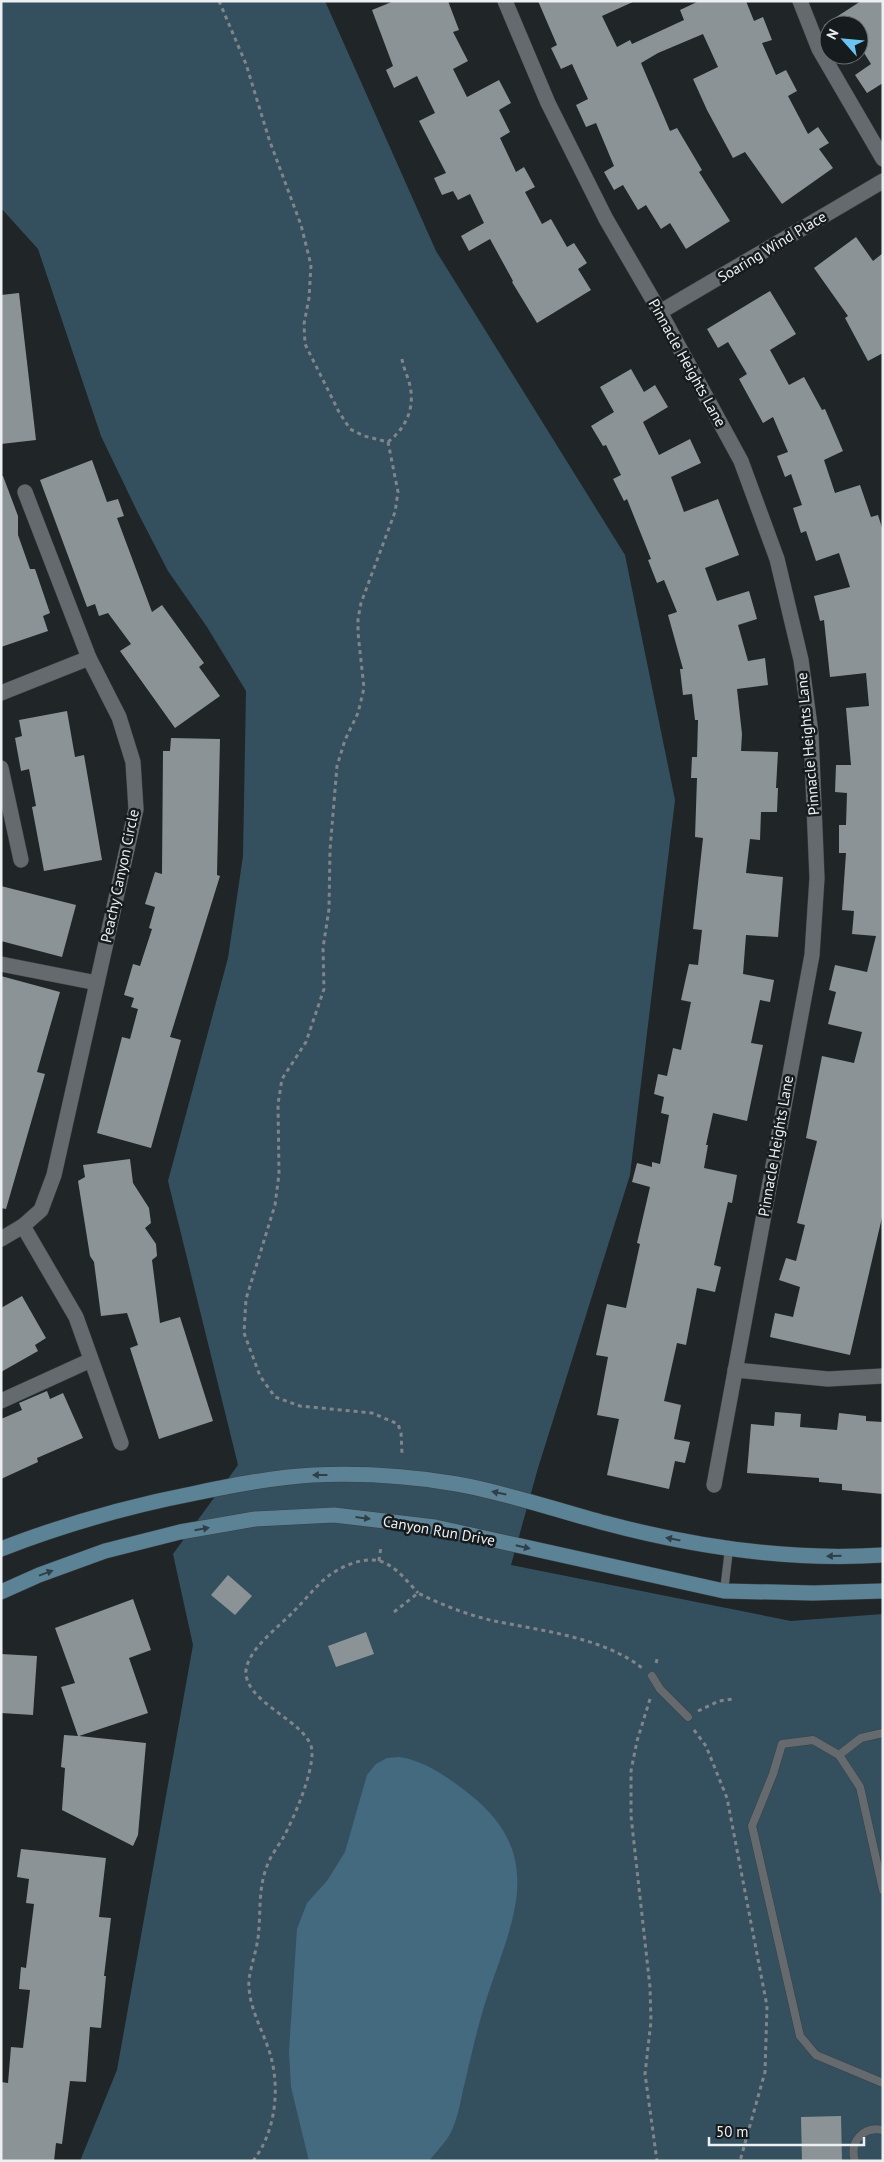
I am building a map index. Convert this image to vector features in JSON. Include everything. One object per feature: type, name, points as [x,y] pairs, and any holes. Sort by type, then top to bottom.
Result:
[{"type":"street","name":"Pinnacle Heights Lane","points":[[505,1],[548,103],[597,201],[741,461],[777,558],[801,660],[810,733],[817,878],[812,955],[714,1485]]},
{"type":"street","points":[[800,1],[819,49],[883,159]]},
{"type":"street","name":"Soaring Wind Place","points":[[660,312],[883,181]]},
{"type":"street","name":"Peachy Canyon Circle","points":[[1,1239],[23,1226],[41,1210],[54,1175],[136,809],[133,762],[119,717],[89,658],[25,492]]},
{"type":"street","points":[[1,693],[89,658]]},
{"type":"street","points":[[1,768],[20,860]]},
{"type":"street","points":[[1,964],[97,983]]},
{"type":"street","points":[[23,1226],[76,1317],[122,1443]]},
{"type":"street","points":[[1,1401],[91,1360]]},
{"type":"street","points":[[735,1370],[828,1379],[883,1376]]},
{"type":"street","points":[[1,1549],[105,1513],[214,1489],[266,1480],[313,1475],[404,1478],[456,1484],[520,1498],[604,1523],[662,1537],[729,1549],[821,1557],[883,1555]]},
{"type":"street","name":"Canyon Run Drive","points":[[1,1592],[105,1551],[180,1532],[255,1519],[334,1515],[435,1527],[724,1591],[813,1593],[883,1591]]},
{"type":"lane","points":[[724,1591],[729,1549]]},
{"type":"lane","points":[[652,1676],[660,1689],[688,1717]]},
{"type":"lane","points":[[838,1755],[861,1738],[883,1733]]},
{"type":"lane","points":[[883,1890],[860,1786],[838,1755],[813,1740],[782,1744],[773,1774],[752,1826],[800,2036],[816,2056],[883,2083]]},
{"type":"lane","points":[[855,2161],[854,2147],[856,2140],[868,2130],[882,2129]]},
{"type":"path","points":[[219,1],[246,64],[269,139],[301,225],[311,264],[309,298],[304,324],[305,344],[339,412],[350,429],[364,436],[388,442]]},
{"type":"path","points":[[388,442],[403,428],[409,416],[412,402],[402,359]]},
{"type":"path","points":[[388,442],[398,492],[395,512],[361,603],[358,619],[364,688],[358,713],[345,740],[337,766],[330,850],[328,909],[323,948],[324,989],[306,1042],[282,1079],[278,1104],[279,1174],[275,1205],[246,1300],[244,1333],[260,1376],[275,1397],[300,1406],[372,1413],[387,1418],[398,1424],[401,1432],[402,1454]]},
{"type":"path","points":[[379,1561],[381,1546]]},
{"type":"path","points":[[253,2161],[264,2144],[269,2131],[274,2091],[271,2058],[256,2017],[249,1989],[249,1978],[258,1938],[261,1891],[266,1868],[291,1823],[298,1806],[312,1752],[310,1742],[304,1733],[270,1708],[250,1684],[246,1673],[248,1662],[264,1640],[327,1577],[350,1563],[371,1559],[393,1568],[418,1593],[470,1614],[532,1627],[605,1648],[635,1662],[652,1676]]},
{"type":"path","points":[[394,1612],[418,1593]]},
{"type":"path","points":[[657,2161],[645,2074],[652,2022],[650,1987],[631,1816],[631,1771],[636,1741],[652,1693],[652,1676],[658,1656]]},
{"type":"path","points":[[732,1699],[719,1701],[688,1717],[693,1728],[706,1746],[727,1798],[766,2006],[765,2072],[740,2161]]},
{"type":"shaded area","points":[[1,1],[325,1],[436,251],[625,555],[675,800],[630,1175],[538,1468],[511,1565],[791,1621],[883,1614],[883,2161],[80,2161],[117,2070],[193,1645],[173,1554],[238,1465],[168,1181],[228,958],[243,856],[246,691],[207,627],[168,571],[138,513],[101,436],[38,249],[1,208]]},
{"type":"shaded area","points":[[399,1757],[418,1762],[444,1776],[468,1793],[495,1819],[510,1845],[517,1872],[516,1899],[510,1928],[481,2017],[455,2124],[448,2137],[429,2161],[309,2161],[291,2087],[289,2051],[297,1929],[307,1903],[327,1881],[345,1852],[367,1775],[376,1764],[387,1758]]},
{"type":"building","points":[[394,1],[448,1],[459,30],[453,32],[468,61],[453,69],[467,97],[499,80],[511,103],[499,110],[510,132],[500,138],[516,172],[524,167],[535,187],[525,192],[542,224],[551,219],[567,247],[574,243],[587,263],[578,269],[591,290],[537,323],[512,282],[490,239],[469,251],[461,236],[484,223],[470,194],[458,200],[453,191],[442,195],[434,178],[446,173],[419,121],[435,113],[417,76],[394,88],[386,70],[393,66],[372,10]]},
{"type":"building","points":[[538,1],[635,1],[602,16],[617,47],[630,40],[632,44],[684,20],[680,10],[699,1],[746,1],[754,21],[763,17],[772,40],[762,43],[776,75],[786,70],[797,91],[788,96],[808,134],[818,127],[829,143],[819,149],[833,168],[782,204],[745,152],[733,158],[707,110],[693,79],[718,67],[703,34],[658,53],[641,63],[670,131],[677,128],[702,170],[699,172],[730,221],[686,249],[670,223],[661,229],[646,205],[638,210],[623,185],[614,190],[604,172],[614,166],[596,123],[586,127],[576,105],[588,99],[572,64],[561,69],[551,48],[557,45]]},
{"type":"building","points":[[861,1],[883,1],[883,83],[867,93],[855,75],[871,64],[869,61],[869,15],[839,15]]},
{"type":"building","points":[[856,237],[873,261],[883,253],[883,353],[868,361],[845,318],[848,316],[814,268]]},
{"type":"building","points":[[770,291],[796,334],[770,350],[789,385],[804,377],[822,410],[825,409],[843,451],[824,460],[835,493],[860,485],[871,517],[878,515],[883,531],[883,1213],[850,1355],[770,1337],[775,1313],[793,1317],[800,1287],[779,1280],[786,1258],[796,1261],[805,1225],[797,1223],[817,1141],[806,1138],[822,1056],[854,1063],[862,1032],[828,1024],[836,992],[829,990],[835,965],[867,972],[876,936],[852,934],[854,911],[842,910],[846,853],[839,853],[839,825],[846,825],[847,793],[835,792],[836,765],[851,765],[846,708],[869,706],[866,673],[830,677],[824,620],[820,621],[814,596],[850,587],[839,553],[816,561],[806,531],[801,533],[793,508],[802,505],[791,474],[785,477],[777,456],[788,452],[773,417],[763,423],[739,379],[747,374],[728,342],[718,348],[707,329]]},
{"type":"building","points":[[19,293],[36,440],[1,444],[1,295]]},
{"type":"building","points":[[631,369],[644,392],[655,385],[668,407],[643,422],[659,455],[690,439],[701,463],[671,477],[684,512],[718,499],[739,555],[705,568],[717,601],[749,591],[757,619],[738,625],[748,661],[765,658],[768,685],[737,689],[742,734],[741,751],[778,752],[777,812],[761,812],[760,840],[750,839],[746,873],[783,877],[778,937],[746,935],[743,974],[774,980],[770,1002],[760,1000],[751,1043],[763,1045],[747,1121],[713,1113],[706,1145],[708,1145],[704,1168],[737,1175],[732,1203],[728,1202],[714,1265],[721,1267],[715,1292],[697,1288],[686,1345],[677,1343],[664,1401],[681,1405],[674,1439],[690,1442],[685,1463],[675,1461],[669,1489],[607,1475],[619,1419],[597,1415],[608,1357],[596,1355],[607,1304],[626,1308],[640,1244],[637,1243],[650,1187],[632,1182],[637,1163],[652,1167],[652,1162],[660,1164],[669,1115],[661,1113],[664,1097],[654,1094],[658,1074],[667,1076],[673,1048],[681,1050],[691,1002],[681,1000],[689,964],[698,965],[702,930],[693,929],[703,838],[695,837],[697,778],[691,778],[692,757],[697,757],[698,720],[695,720],[692,694],[683,695],[680,669],[683,669],[668,615],[677,612],[664,580],[657,583],[648,560],[651,559],[627,499],[624,501],[613,479],[621,475],[606,445],[603,446],[591,426],[614,412],[600,387]]},
{"type":"building","points":[[92,460],[107,502],[118,499],[124,516],[117,518],[152,612],[162,605],[204,663],[199,667],[220,696],[175,728],[120,651],[131,644],[108,613],[99,616],[95,604],[87,607],[40,480]]},
{"type":"building","points":[[1,476],[3,476],[18,516],[18,535],[30,569],[35,569],[50,613],[43,616],[48,631],[1,647]]},
{"type":"building","points":[[67,711],[75,757],[84,755],[102,860],[44,871],[32,807],[36,806],[29,769],[21,771],[15,738],[22,736],[19,720]]},
{"type":"building","points":[[171,738],[220,739],[217,875],[220,876],[170,1037],[181,1040],[151,1148],[97,1133],[122,1037],[130,1039],[138,1009],[131,1007],[134,998],[124,995],[133,964],[140,966],[152,929],[149,928],[155,907],[145,904],[155,872],[162,874],[163,751],[170,751]]},
{"type":"building","points":[[1,886],[76,905],[62,957],[1,941]]},
{"type":"building","points":[[1,976],[60,992],[37,1072],[45,1074],[6,1209],[1,1208]]},
{"type":"building","points":[[130,1159],[133,1183],[149,1208],[151,1223],[145,1228],[156,1244],[157,1256],[152,1260],[160,1323],[180,1317],[213,1421],[159,1439],[130,1348],[138,1345],[127,1313],[101,1316],[94,1262],[90,1256],[78,1181],[85,1177],[83,1165]]},
{"type":"building","points":[[22,1296],[46,1338],[35,1345],[38,1351],[1,1372],[1,1308]]},
{"type":"building","points":[[47,1391],[50,1399],[63,1393],[83,1438],[37,1458],[38,1462],[1,1479],[1,1419],[22,1410],[19,1403]]},
{"type":"building","points":[[775,1412],[801,1414],[800,1427],[837,1430],[839,1413],[866,1416],[866,1421],[883,1422],[883,1494],[842,1490],[842,1484],[819,1482],[819,1478],[747,1473],[751,1424],[774,1426]]},
{"type":"building","points":[[228,1575],[252,1596],[235,1615],[211,1595]]},
{"type":"building","points":[[133,1599],[151,1650],[129,1658],[148,1713],[79,1736],[146,1743],[138,1835],[133,1846],[62,1810],[65,1768],[61,1767],[64,1735],[78,1736],[61,1687],[75,1683],[55,1628]]},
{"type":"building","points":[[366,1632],[374,1654],[336,1667],[328,1646]]},
{"type":"building","points":[[1,1654],[37,1656],[33,1715],[1,1713]]},
{"type":"building","points":[[21,1849],[106,1858],[99,1917],[111,1918],[104,1976],[106,1976],[101,2028],[90,2027],[86,2082],[70,2081],[62,2144],[56,2143],[54,2161],[1,2161],[1,2082],[8,2083],[11,2047],[23,2048],[30,1990],[19,1989],[21,1967],[26,1968],[34,1904],[26,1903],[29,1879],[17,1877]]},
{"type":"building","points":[[841,2116],[842,2161],[802,2161],[801,2117]]}]
